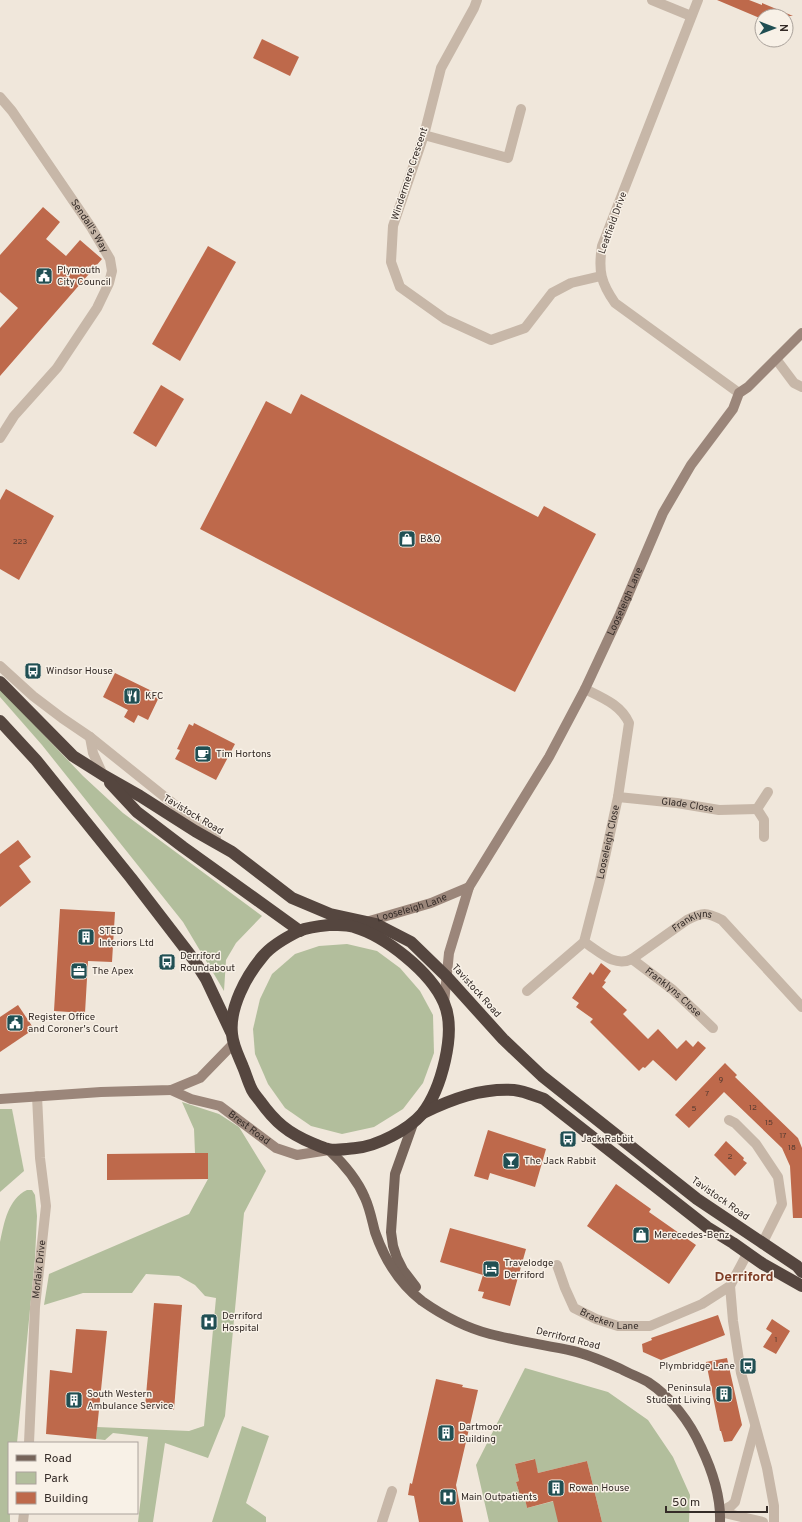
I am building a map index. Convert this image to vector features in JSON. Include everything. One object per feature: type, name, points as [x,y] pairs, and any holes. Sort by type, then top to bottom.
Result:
[{"type":"highway","name":"Tavistock Road","points":[[0,682],[73,756],[232,852],[292,898],[330,914],[376,924],[412,942],[447,977],[503,1039],[542,1076],[671,1179],[762,1244],[797,1266],[802,1272]]},
{"type":"highway","points":[[0,721],[36,760],[131,878],[194,960],[206,979],[233,1038],[252,1091],[269,1114],[284,1129],[294,1135],[329,1150],[358,1148],[376,1144],[392,1136],[419,1117],[445,1102],[486,1091],[516,1090],[544,1099],[706,1227],[733,1243],[747,1254],[802,1286]]},
{"type":"highway","name":"Tavistock Road","points":[[103,775],[137,812],[300,931]]},
{"type":"highway","points":[[233,1038],[232,1016],[237,999],[245,982],[263,956],[275,944],[300,931],[313,927],[343,925],[353,926],[371,934],[402,954],[432,982],[444,1003],[448,1019],[446,1057],[435,1090],[419,1117]]},
{"type":"main road","name":"Derriford Road","points":[[419,1117],[395,1174],[391,1232],[393,1246],[403,1270],[419,1292],[439,1312]]},
{"type":"main road","name":"Derriford Road","points":[[329,1150],[340,1160],[364,1196],[381,1247],[396,1273],[405,1285],[422,1301],[462,1324],[489,1334],[574,1352],[601,1360],[648,1382],[669,1400],[685,1419],[698,1439],[709,1464],[716,1486],[720,1517]]},
{"type":"street","name":"Windermere Crescent","points":[[476,0],[474,8],[441,68],[424,135],[393,226],[391,262],[400,287],[445,319],[491,340],[525,328],[552,293],[571,283],[601,276]]},
{"type":"street","points":[[652,0],[691,16]]},
{"type":"street","name":"Leatfield Drive","points":[[698,0],[602,246],[600,261],[601,276],[605,288],[615,303],[739,393]]},
{"type":"street","name":"Sendall's Way","points":[[0,97],[12,111],[91,227],[110,259],[112,271],[109,283],[97,308],[57,368],[18,411],[0,438]]},
{"type":"street","points":[[424,135],[508,158],[521,109]]},
{"type":"street","points":[[739,393],[748,387],[802,333]]},
{"type":"street","points":[[776,358],[794,383],[802,387]]},
{"type":"street","name":"Looseleigh Lane","points":[[444,1003],[449,953],[469,887],[549,757],[585,689],[620,614],[662,514],[691,465],[734,409],[739,393]]},
{"type":"street","points":[[0,666],[39,700],[90,737],[232,852]]},
{"type":"street","name":"Looseleigh Close","points":[[584,942],[600,880],[618,797],[629,724],[625,714],[620,709],[585,689]]},
{"type":"street","name":"Tavistock Road","points":[[90,737],[93,753],[103,775]]},
{"type":"street","points":[[764,837],[764,820],[757,809],[768,792]]},
{"type":"street","name":"Glade Close","points":[[618,797],[677,803],[719,810],[757,809]]},
{"type":"street","name":"Looseleigh Lane","points":[[353,926],[431,903],[469,887]]},
{"type":"street","name":"Franklyns","points":[[632,960],[686,920],[696,915],[709,913],[722,920],[802,1007]]},
{"type":"street","points":[[527,991],[584,942],[613,961],[624,963],[632,960]]},
{"type":"street","name":"Franklyns Close","points":[[632,960],[673,990],[713,1028]]},
{"type":"street","name":"Brest Road","points":[[0,1099],[101,1092],[171,1090],[200,1078],[233,1038]]},
{"type":"street","name":"Brest Road","points":[[171,1090],[191,1099],[220,1106],[276,1148],[296,1155],[329,1150]]},
{"type":"street","name":"Morlaix Drive","points":[[29,1442],[35,1307],[46,1206],[40,1158],[37,1096]]},
{"type":"street","points":[[729,1120],[736,1123],[756,1144],[778,1177],[782,1204],[762,1244]]},
{"type":"street","points":[[747,1254],[730,1286],[733,1320],[741,1373],[767,1468],[774,1506],[774,1522]]},
{"type":"street","name":"Bracken Lane","points":[[557,1265],[574,1308],[596,1319],[618,1326],[650,1326],[702,1304],[730,1286]]},
{"type":"street","points":[[720,1517],[735,1502],[743,1467],[756,1427]]},
{"type":"street","points":[[382,1522],[392,1491]]},
{"type":"street","points":[[720,1517],[763,1522]]},
{"type":"green space","points":[[0,689],[83,776],[123,813],[262,916],[236,943],[226,960],[224,991],[183,922],[42,745],[0,697]]},
{"type":"green space","points":[[347,944],[377,951],[400,968],[420,991],[433,1015],[434,1053],[423,1083],[403,1109],[374,1127],[342,1134],[311,1126],[285,1108],[268,1084],[255,1054],[253,1029],[260,999],[272,974],[295,954],[319,946]]},
{"type":"green space","points":[[182,1102],[219,1114],[239,1127],[266,1171],[244,1213],[225,1416],[208,1458],[165,1443],[153,1522],[138,1522],[148,1437],[113,1433],[105,1440],[96,1439],[97,1427],[189,1431],[204,1426],[216,1298],[205,1296],[195,1285],[179,1276],[146,1274],[132,1293],[83,1293],[44,1305],[49,1274],[189,1214],[208,1179],[208,1153],[195,1153],[194,1129]]},
{"type":"green space","points":[[0,1109],[12,1109],[24,1171],[0,1192]]},
{"type":"green space","points":[[27,1190],[32,1190],[35,1195],[37,1216],[35,1258],[17,1442],[8,1442],[8,1514],[10,1514],[10,1522],[0,1522],[0,1242],[5,1220],[11,1205]]},
{"type":"green space","points":[[525,1368],[608,1392],[648,1420],[673,1457],[690,1495],[689,1522],[602,1522],[587,1461],[538,1473],[534,1459],[515,1464],[519,1481],[516,1482],[520,1495],[524,1494],[527,1508],[570,1497],[558,1522],[489,1522],[476,1465]]},
{"type":"green space","points":[[242,1426],[269,1436],[246,1503],[266,1517],[266,1522],[212,1522]]},
{"type":"building","points":[[717,0],[749,0],[774,8],[754,8],[754,16]]},
{"type":"building","points":[[262,39],[299,57],[290,76],[253,58]]},
{"type":"building","name":"Plymouth City Council","points":[[43,207],[60,222],[46,239],[66,256],[80,240],[102,259],[0,376],[0,328],[18,308],[0,292],[0,255]]},
{"type":"building","points":[[208,246],[236,262],[180,361],[152,344]]},
{"type":"building","points":[[161,385],[184,399],[156,447],[133,433]]},
{"type":"building","name":"B&Q","points":[[301,394],[538,517],[544,506],[596,534],[515,692],[200,529],[266,401],[291,414]]},
{"type":"building","points":[[6,489],[54,516],[19,580],[0,569],[0,500]]},
{"type":"building","name":"KFC","points":[[115,673],[160,695],[148,720],[138,715],[134,723],[124,717],[128,710],[103,697]]},
{"type":"building","name":"Tim Hortons","points":[[194,723],[235,744],[216,780],[175,759],[180,750],[177,749],[189,724],[193,726]]},
{"type":"building","points":[[18,840],[31,857],[19,866],[31,882],[0,907],[0,854]]},
{"type":"building","name":"STED Interiors Ltd","points":[[60,909],[115,912],[112,962],[88,961],[85,1013],[54,1011]]},
{"type":"building","points":[[601,963],[611,971],[602,987],[627,1010],[623,1014],[648,1039],[658,1029],[677,1049],[686,1040],[693,1047],[698,1041],[706,1048],[676,1081],[653,1060],[645,1068],[643,1067],[639,1071],[590,1022],[593,1019],[576,1007],[579,1003],[572,998],[590,972],[593,975]]},
{"type":"building","name":"Register Office and Coroner's Court","points":[[18,1005],[34,1029],[0,1052],[0,1017]]},
{"type":"building","points":[[725,1063],[737,1075],[735,1077],[798,1138],[802,1148],[802,1218],[793,1218],[790,1166],[782,1148],[724,1092],[689,1128],[675,1115]]},
{"type":"building","name":"The Jack Rabbit","points":[[488,1130],[546,1149],[535,1187],[490,1173],[488,1180],[474,1176]]},
{"type":"building","points":[[726,1141],[744,1158],[743,1160],[747,1163],[735,1176],[714,1155]]},
{"type":"building","points":[[208,1153],[208,1179],[107,1180],[107,1154]]},
{"type":"building","name":"Merecedes-Benz","points":[[616,1184],[651,1209],[649,1212],[696,1245],[669,1284],[587,1226]]},
{"type":"building","name":"Travelodge Derriford","points":[[450,1228],[526,1249],[510,1306],[482,1298],[484,1292],[478,1291],[483,1275],[440,1262]]},
{"type":"building","name":"South Western Ambulance Service","points":[[154,1303],[182,1305],[174,1410],[145,1407]]},
{"type":"building","points":[[718,1315],[725,1335],[661,1360],[643,1352],[642,1344],[652,1340],[651,1338]]},
{"type":"building","points":[[772,1319],[790,1331],[776,1354],[763,1347],[772,1333],[766,1329]]},
{"type":"building","name":"South Western Ambulance Service","points":[[76,1329],[107,1331],[96,1439],[46,1434],[50,1370],[72,1373]]},
{"type":"building","name":"Peninsula Student Living","points":[[727,1358],[742,1425],[732,1441],[724,1442],[720,1431],[706,1362]]},
{"type":"building","name":"Dartmoor Building","points":[[436,1379],[478,1390],[456,1485],[463,1522],[419,1522],[414,1496],[408,1495],[410,1483],[412,1484]]},
{"type":"building","name":"Rowan House","points":[[535,1459],[538,1473],[587,1461],[602,1522],[558,1522],[553,1501],[527,1508],[524,1494],[520,1495],[516,1482],[519,1481],[515,1464]]},
{"type":"place","name":"Plymouth City Council","points":[[44,276]]},
{"type":"place","name":"B&Q","points":[[407,539]]},
{"type":"place","name":"Windsor House","points":[[33,671]]},
{"type":"place","name":"KFC","points":[[132,696]]},
{"type":"place","name":"Tim Hortons","points":[[203,754]]},
{"type":"place","name":"STED Interiors Ltd","points":[[86,937]]},
{"type":"place","name":"Derriford Roundabout","points":[[167,962]]},
{"type":"place","name":"The Apex","points":[[79,971]]},
{"type":"place","name":"Register Office and Coroner's Court","points":[[15,1023]]},
{"type":"place","name":"Jack Rabbit","points":[[568,1139]]},
{"type":"place","name":"The Jack Rabbit","points":[[511,1161]]},
{"type":"place","name":"Merecedes-Benz","points":[[641,1235]]},
{"type":"place","name":"Travelodge Derriford","points":[[491,1269]]},
{"type":"place","name":"Derriford Hospital","points":[[209,1322]]},
{"type":"place","name":"Plymbridge Lane","points":[[748,1366]]},
{"type":"place","name":"Peninsula Student Living","points":[[724,1394]]},
{"type":"place","name":"South Western Ambulance Service","points":[[74,1400]]},
{"type":"place","name":"Dartmoor Building","points":[[446,1433]]},
{"type":"place","name":"Rowan House","points":[[556,1488]]},
{"type":"place","name":"Main Outpatients","points":[[448,1497]]},
{"type":"district","name":"Derriford","points":[[744,1277]]}]
